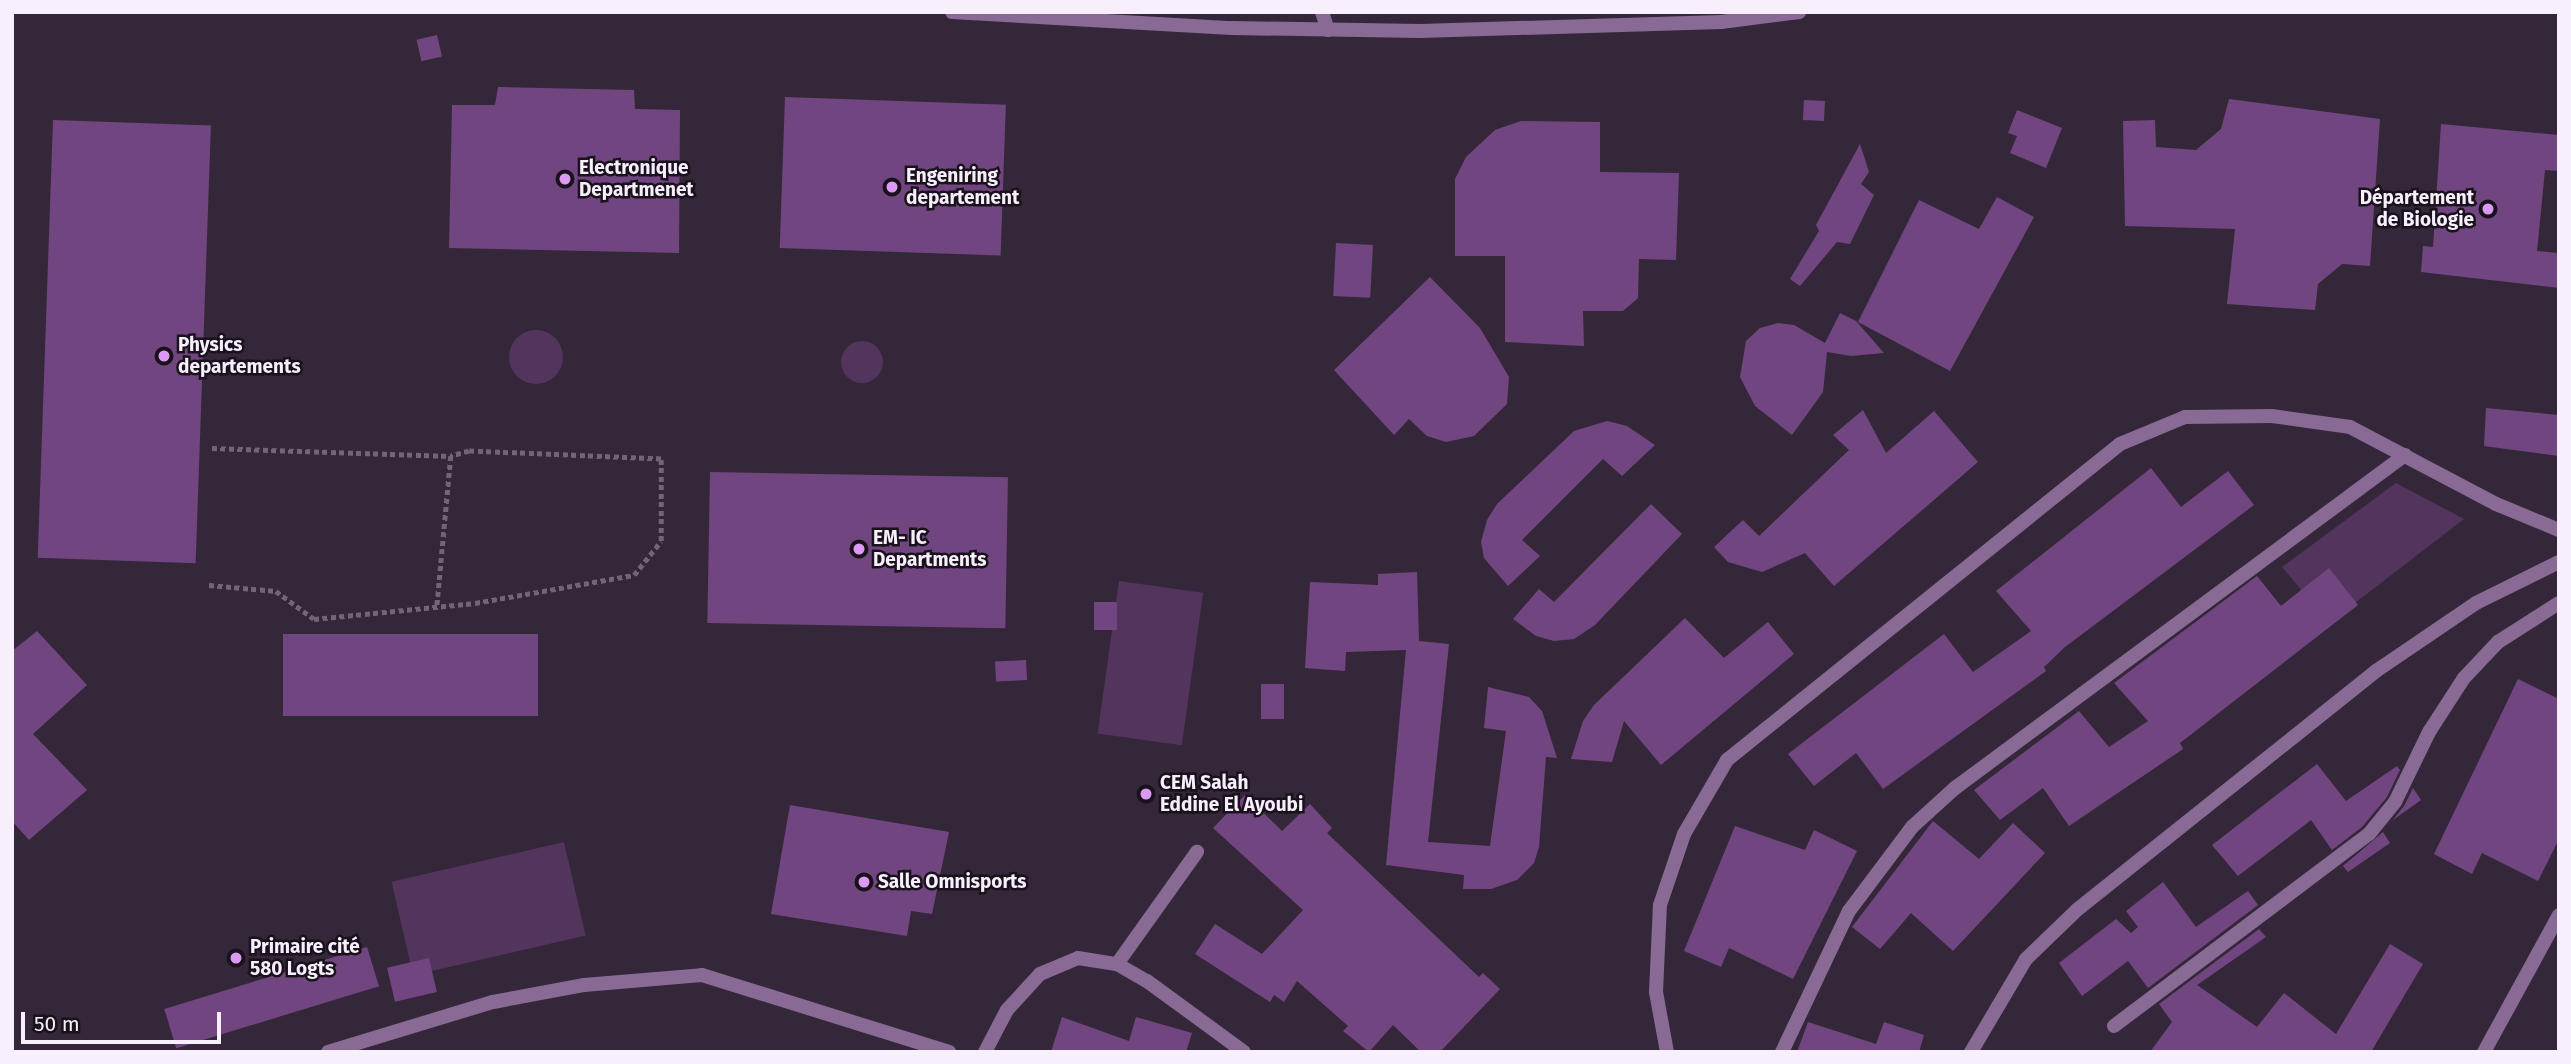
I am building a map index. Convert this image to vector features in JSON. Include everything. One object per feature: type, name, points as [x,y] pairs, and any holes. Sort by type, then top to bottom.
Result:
[{"type":"street","points":[[1322,12],[1328,30]]},
{"type":"street","points":[[960,13],[1328,30],[1721,22],[1799,12]]},
{"type":"street","points":[[1667,1052],[1656,992],[1660,905],[1684,834],[1727,760],[1905,614],[2120,444],[2185,416],[2272,416],[2350,427],[2496,505],[2559,530]]},
{"type":"street","points":[[1782,1052],[1849,911],[1912,827],[1955,788],[2405,455]]},
{"type":"street","points":[[1971,1052],[2026,959],[2078,909],[2376,671],[2476,604],[2559,562]]},
{"type":"street","points":[[2114,1026],[2369,834],[2395,802],[2429,732],[2464,678],[2498,642],[2559,603]]},
{"type":"street","points":[[1117,964],[1197,852]]},
{"type":"street","points":[[2484,1052],[2559,915]]},
{"type":"street","points":[[985,1052],[1007,1010],[1040,974],[1078,958],[1117,964],[1244,1052]]},
{"type":"street","points":[[328,1052],[493,1002],[584,985],[702,975],[949,1052]]},
{"type":"path","points":[[209,585],[276,591],[314,619],[437,606],[634,575],[661,541],[662,459],[469,451],[451,456],[212,448]]},
{"type":"path","points":[[437,606],[451,456]]},
{"type":"shaded area","points":[[536,330],[555,338],[563,357],[555,376],[536,384],[517,376],[509,357],[517,338]]},
{"type":"shaded area","points":[[862,341],[877,347],[883,362],[877,377],[862,383],[847,377],[841,362],[847,347]]},
{"type":"shaded area","points":[[2396,483],[2464,519],[2329,623],[2282,567]]},
{"type":"shaded area","points":[[1119,581],[1203,593],[1182,745],[1098,734]]},
{"type":"shaded area","points":[[564,842],[586,936],[413,975],[392,882]]},
{"type":"building","points":[[437,35],[442,56],[421,61],[417,40]]},
{"type":"building","name":"Electronique Departmenet","points":[[498,87],[634,90],[635,109],[680,110],[679,253],[449,248],[452,105],[495,105]]},
{"type":"building","name":"Engeniring departement","points":[[785,97],[1006,105],[1001,256],[780,248]]},
{"type":"building","points":[[2229,99],[2380,119],[2370,266],[2342,264],[2318,284],[2315,310],[2227,304],[2235,229],[2125,226],[2123,121],[2155,120],[2156,147],[2196,150],[2221,129]]},
{"type":"building","points":[[1804,100],[1825,101],[1824,121],[1803,120]]},
{"type":"building","points":[[2017,110],[2062,128],[2046,168],[2010,153],[2017,136],[2008,133]]},
{"type":"building","points":[[53,120],[211,126],[196,563],[38,558]]},
{"type":"building","points":[[1521,121],[1600,122],[1600,172],[1679,173],[1676,260],[1639,259],[1638,298],[1623,311],[1583,311],[1584,346],[1505,342],[1505,256],[1455,256],[1455,179],[1466,157],[1495,130]]},
{"type":"building","name":"Département de Biologie","points":[[2441,124],[2559,135],[2559,171],[2545,170],[2537,251],[2559,253],[2559,288],[2421,272],[2423,246],[2433,247]]},
{"type":"building","points":[[1860,144],[1869,172],[1861,184],[1874,195],[1850,244],[1837,242],[1800,286],[1790,279],[1819,231],[1816,225]]},
{"type":"building","points":[[1997,197],[2034,217],[1950,371],[1858,322],[1919,200],[1979,229]]},
{"type":"building","points":[[1336,243],[1373,245],[1370,298],[1333,296]]},
{"type":"building","points":[[1430,277],[1480,328],[1509,377],[1507,404],[1474,436],[1446,442],[1427,436],[1409,419],[1394,435],[1334,370]]},
{"type":"building","points":[[1840,313],[1856,321],[1884,353],[1851,356],[1827,352],[1823,392],[1792,435],[1755,406],[1740,377],[1746,341],[1760,328],[1778,323],[1794,325],[1825,343]]},
{"type":"building","points":[[2486,408],[2559,415],[2559,456],[2484,446]]},
{"type":"building","points":[[1863,410],[1886,453],[1934,411],[1978,462],[1834,586],[1805,553],[1762,572],[1728,562],[1714,547],[1743,520],[1759,536],[1849,450],[1833,435]]},
{"type":"building","points":[[1607,421],[1627,426],[1655,445],[1622,476],[1603,459],[1522,540],[1540,556],[1508,586],[1484,558],[1481,542],[1487,520],[1497,504],[1574,431]]},
{"type":"building","points":[[2151,468],[2181,507],[2228,471],[2254,505],[2065,647],[2044,667],[2046,671],[1883,789],[1856,753],[1814,786],[1788,754],[1944,634],[1973,672],[2031,631],[1996,591]]},
{"type":"building","name":"EM- IC Departments","points":[[710,472],[1008,477],[1005,628],[707,623]]},
{"type":"building","points":[[1651,504],[1682,534],[1595,625],[1574,639],[1554,641],[1536,636],[1513,619],[1539,589],[1554,602]]},
{"type":"building","points":[[2329,568],[2358,605],[2180,743],[2183,749],[2069,826],[2043,788],[2000,820],[1974,790],[2079,711],[2109,747],[2148,721],[2114,683],[2257,576],[2281,606]]},
{"type":"building","points":[[1417,572],[1419,641],[1449,644],[1428,842],[1490,846],[1506,731],[1484,728],[1488,687],[1529,697],[1542,711],[1557,758],[1546,757],[1539,847],[1534,863],[1517,880],[1491,889],[1463,889],[1464,875],[1386,865],[1406,650],[1346,652],[1345,671],[1305,668],[1310,582],[1378,585],[1378,574]]},
{"type":"building","points":[[1094,602],[1117,602],[1117,630],[1094,630]]},
{"type":"building","points":[[1685,618],[1724,658],[1768,622],[1794,654],[1661,765],[1624,721],[1612,762],[1571,759],[1583,721],[1594,705]]},
{"type":"building","points":[[37,631],[87,685],[33,734],[87,790],[29,840],[12,821],[12,651]]},
{"type":"building","points":[[283,634],[538,634],[538,716],[283,716]]},
{"type":"building","points":[[1026,660],[1027,680],[996,682],[995,662]]},
{"type":"building","points":[[2518,679],[2559,699],[2559,839],[2538,881],[2482,853],[2472,874],[2434,854]]},
{"type":"building","points":[[1261,684],[1284,684],[1284,719],[1261,719]]},
{"type":"building","points":[[2317,764],[2346,801],[2397,766],[2400,770],[2387,797],[2362,827],[2332,850],[2311,820],[2238,876],[2212,845]]},
{"type":"building","points":[[2413,788],[2421,800],[2393,820],[2404,806]]},
{"type":"building","points":[[1245,795],[1282,831],[1310,804],[1332,828],[1327,833],[1479,977],[1483,973],[1500,989],[1440,1052],[1421,1052],[1393,1025],[1369,1052],[1343,1031],[1348,1026],[1297,981],[1284,1002],[1274,995],[1270,1002],[1195,954],[1215,924],[1262,954],[1303,910],[1213,828]]},
{"type":"building","points":[[790,805],[949,832],[932,914],[911,911],[907,936],[771,914]]},
{"type":"building","points":[[1933,821],[1979,859],[2013,823],[2045,853],[1953,951],[1911,913],[1880,949],[1852,927]]},
{"type":"building","points":[[1735,826],[1805,850],[1814,830],[1857,851],[1793,979],[1729,948],[1721,967],[1684,951]]},
{"type":"building","points":[[2383,832],[2390,843],[2348,872],[2343,866]]},
{"type":"building","points":[[2163,882],[2196,927],[2248,891],[2258,905],[2148,988],[2128,961],[2082,996],[2059,963],[2116,919],[2131,933],[2138,927],[2126,911]]},
{"type":"building","points":[[2259,929],[2266,937],[2197,985],[2257,1027],[2284,993],[2336,1034],[2390,944],[2423,964],[2371,1052],[2150,1052],[2172,1022],[2159,1004]]},
{"type":"building","points":[[367,947],[379,986],[176,1048],[164,1009]]},
{"type":"building","points":[[429,958],[437,992],[395,1002],[387,968]]},
{"type":"building","points":[[1062,1017],[1129,1041],[1136,1017],[1192,1033],[1186,1052],[1051,1052]]},
{"type":"building","points":[[1808,1022],[1876,1044],[1884,1022],[1924,1035],[1919,1052],[1797,1052]]},
{"type":"place","name":"Electronique Departmenet","points":[[565,179]]},
{"type":"place","name":"Engeniring departement","points":[[892,187]]},
{"type":"place","name":"Département de Biologie","points":[[2488,209]]},
{"type":"place","name":"Physics departements","points":[[164,356]]},
{"type":"place","name":"EM- IC Departments","points":[[859,549]]},
{"type":"place","name":"CEM Salah Eddine El Ayoubi","points":[[1146,794]]},
{"type":"place","name":"Salle Omnisports","points":[[864,882]]},
{"type":"place","name":"Primaire cité 580 Logts","points":[[236,958]]}]
